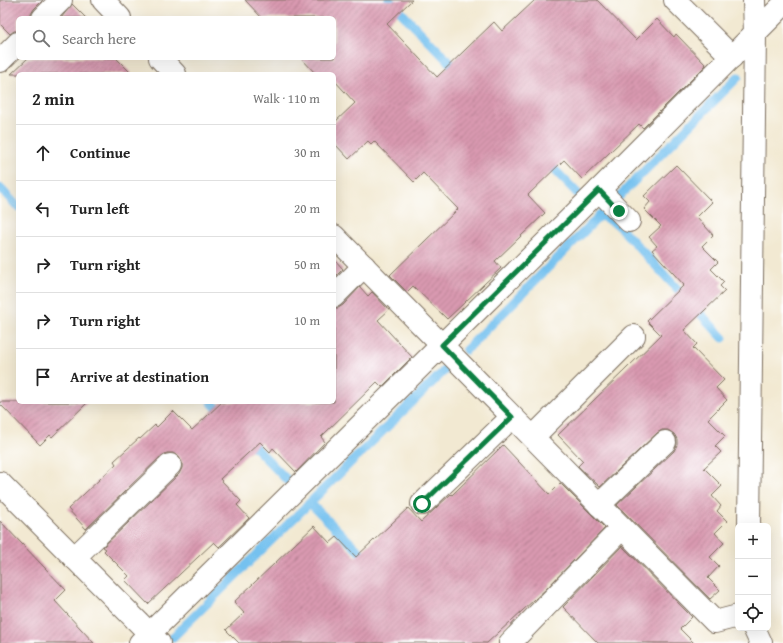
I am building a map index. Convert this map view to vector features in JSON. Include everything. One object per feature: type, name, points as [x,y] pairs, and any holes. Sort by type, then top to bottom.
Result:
[{"type":"street","points":[[45,16],[61,0]]},
{"type":"street","points":[[102,0],[118,16]]},
{"type":"street","points":[[675,0],[732,57]]},
{"type":"street","points":[[749,523],[755,34],[754,0]]},
{"type":"street","points":[[2,488],[74,558],[150,640],[442,345],[613,205],[732,57],[783,5]]},
{"type":"street","points":[[0,61],[16,45]]},
{"type":"street","points":[[162,60],[173,72]]},
{"type":"street","points":[[336,238],[714,622],[735,617]]},
{"type":"street","points":[[336,294],[364,266]]},
{"type":"street","points":[[533,437],[634,336]]},
{"type":"street","points":[[422,504],[512,417]]},
{"type":"street","points":[[599,505],[664,442]]},
{"type":"street","points":[[74,558],[170,466]]},
{"type":"street","points":[[510,643],[622,528]]},
{"type":"street","points":[[755,631],[761,643]]},
{"type":"building","points":[[0,0],[43,0],[34,9],[31,16],[16,16],[16,31],[10,34],[0,24]]},
{"type":"building","points":[[245,0],[412,0],[387,24],[437,77],[494,22],[502,31],[535,0],[597,0],[636,40],[657,19],[674,37],[676,34],[706,65],[643,128],[639,124],[582,179],[564,160],[528,195],[545,213],[495,261],[501,268],[447,319],[413,286],[407,292],[390,275],[458,209],[423,173],[414,182],[374,141],[371,144],[368,141],[349,159],[336,145],[336,121],[355,103],[336,82],[336,72],[314,72],[303,60],[336,60],[336,16],[260,16]]},
{"type":"building","points":[[72,4],[84,16],[63,16]]},
{"type":"building","points":[[26,60],[118,60],[130,72],[16,72],[16,74],[11,74]]},
{"type":"building","points":[[676,165],[712,202],[697,217],[713,235],[702,246],[718,262],[711,269],[724,282],[720,286],[725,291],[684,330],[697,344],[693,348],[724,380],[716,388],[727,400],[708,419],[725,436],[715,446],[721,452],[704,468],[722,486],[712,496],[721,506],[717,511],[727,521],[715,533],[724,543],[710,557],[719,566],[708,578],[720,590],[710,599],[617,505],[674,451],[677,445],[677,439],[674,434],[668,430],[662,430],[657,433],[600,487],[578,466],[583,461],[558,435],[661,335],[647,321],[684,285],[652,250],[657,246],[649,237],[661,226],[644,209],[650,202],[644,196]]},
{"type":"building","points":[[336,261],[343,269],[336,276]]},
{"type":"building","points":[[360,287],[368,296],[372,292],[389,310],[378,320],[412,357],[382,387],[377,382],[321,437],[325,442],[296,472],[273,448],[270,452],[260,442],[220,479],[241,501],[237,505],[249,518],[219,547],[214,542],[148,604],[125,580],[129,576],[104,551],[106,549],[103,547],[179,474],[182,468],[182,462],[179,457],[173,453],[167,453],[161,456],[86,529],[68,509],[116,464],[114,461],[155,425],[157,427],[173,411],[192,430],[220,404],[336,404],[336,308],[343,305]]},
{"type":"building","points":[[0,402],[16,402],[16,404],[86,404],[52,437],[50,435],[40,445],[0,404]]},
{"type":"building","points":[[503,445],[549,494],[560,483],[605,528],[546,589],[487,643],[239,643],[226,630],[244,613],[234,602],[314,526],[330,543],[337,537],[356,557],[408,508],[421,522],[451,494],[452,495]]},
{"type":"building","points":[[0,521],[66,590],[55,601],[94,643],[0,643]]},
{"type":"building","points":[[622,546],[692,617],[680,629],[694,643],[598,643],[563,607]]},
{"type":"waterway","points":[[389,0],[459,72]]},
{"type":"waterway","points":[[466,350],[738,77]]},
{"type":"waterway","points":[[546,161],[581,197]]},
{"type":"waterway","points":[[0,188],[16,205]]},
{"type":"waterway","points":[[599,215],[617,224],[723,338]]},
{"type":"waterway","points":[[173,637],[447,368]]},
{"type":"waterway","points":[[213,404],[224,415]]},
{"type":"waterway","points":[[247,439],[291,484]]},
{"type":"waterway","points":[[310,503],[369,561]]},
{"type":"route","points":[[422,504],[512,417],[442,345],[599,190],[619,211]]}]
